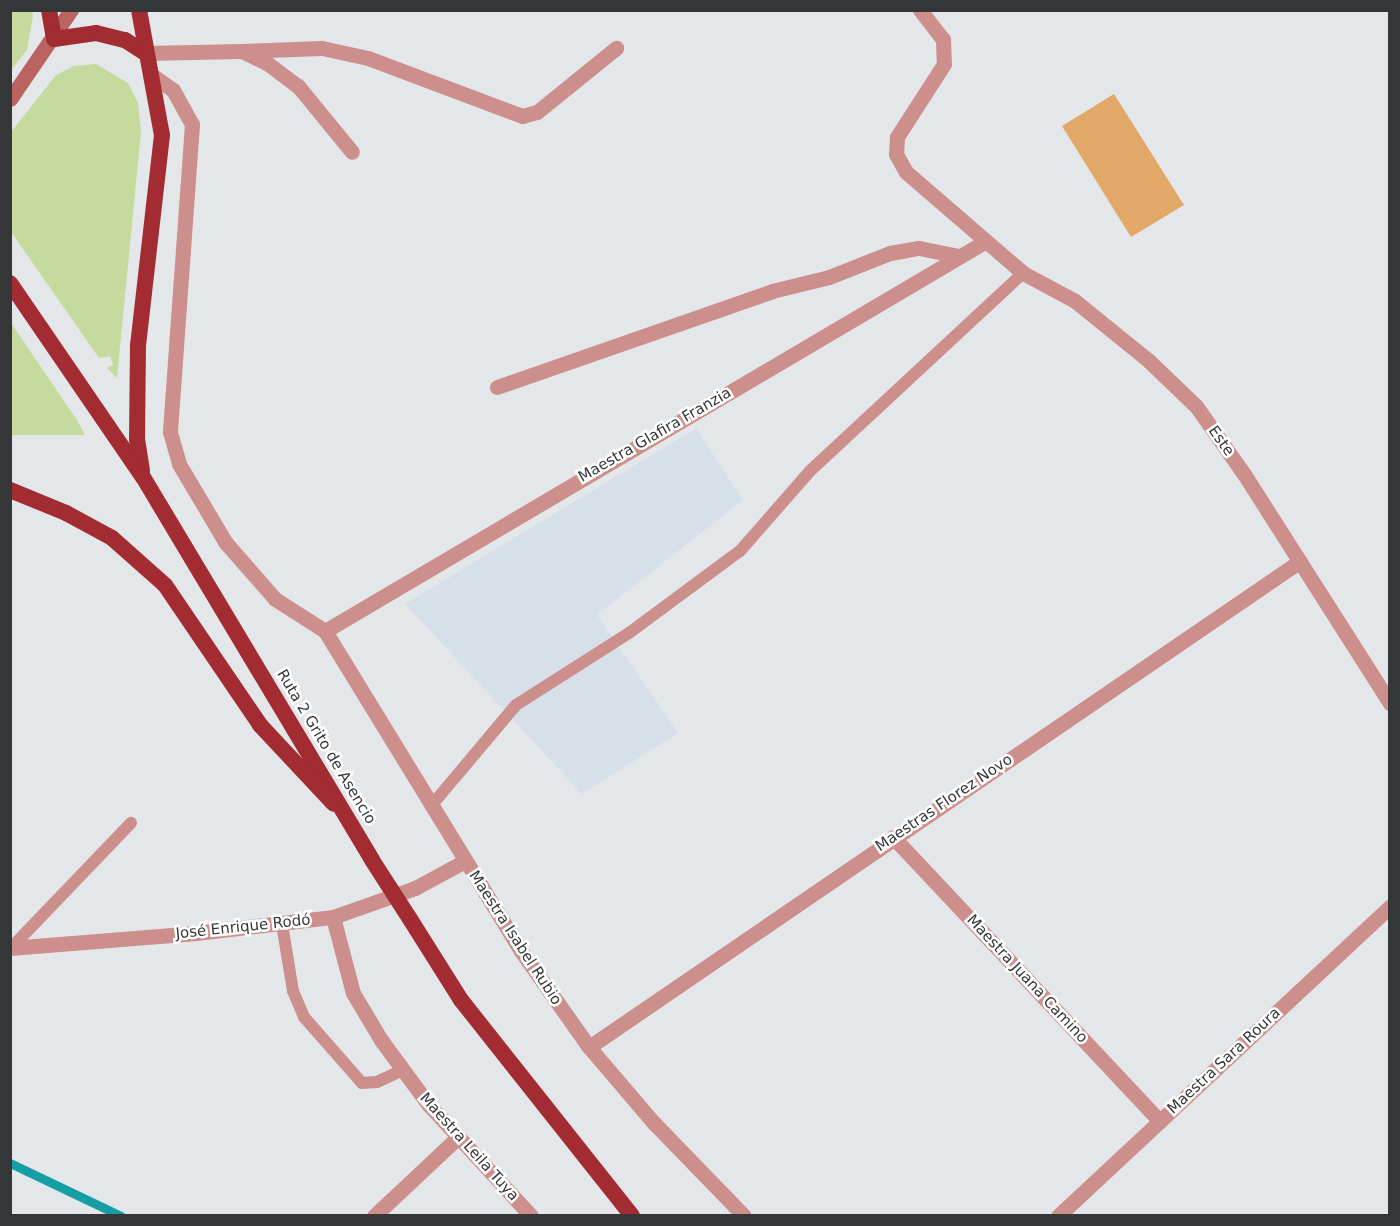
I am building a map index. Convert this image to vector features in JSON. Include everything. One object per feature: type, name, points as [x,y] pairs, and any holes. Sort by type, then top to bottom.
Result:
[{"type":"highway","points":[[49,10],[54,39],[96,33],[125,40],[145,53]]},
{"type":"highway","points":[[139,10],[145,53],[153,75],[162,135],[138,345],[137,439],[143,477]]},
{"type":"highway","name":"Ruta 2 Grito de Asencio","points":[[10,283],[143,477],[372,860],[461,1000],[632,1215]]},
{"type":"highway","points":[[10,490],[66,513],[112,538],[165,585],[260,725],[307,780],[346,815]]},
{"type":"main road","points":[[10,99],[54,39],[71,10]]},
{"type":"street","name":"Este","points":[[920,10],[943,39],[944,64],[897,137],[896,154],[906,172],[1023,273],[1075,301],[1149,361],[1196,406],[1300,561],[1389,703]]},
{"type":"street","points":[[145,53],[322,48],[368,58],[522,116],[537,112],[616,48]]},
{"type":"street","points":[[242,51],[267,63],[298,86],[352,152]]},
{"type":"street","points":[[153,75],[173,90],[192,124],[170,432],[178,464],[225,543],[275,598],[326,632]]},
{"type":"street","name":"Maestra Glafira Franzia","points":[[326,632],[986,241]]},
{"type":"street","points":[[496,387],[772,291],[829,277],[890,253],[919,248],[959,256]]},
{"type":"street","name":"Maestras Florez Novo","points":[[589,1047],[893,837],[1300,561]]},
{"type":"street","name":"Maestra Isabel Rubio","points":[[326,632],[521,951],[589,1047],[654,1123],[744,1215]]},
{"type":"street","name":"Maestra Juana Camino","points":[[893,837],[1160,1121]]},
{"type":"street","name":"José Enrique Rodó","points":[[11,947],[282,924],[333,917],[416,888],[465,861]]},
{"type":"street","name":"Maestra Sara Roura","points":[[1058,1215],[1389,906]]},
{"type":"street","name":"Maestra Leila Tuya","points":[[333,917],[353,993],[403,1070],[457,1137],[531,1215]]},
{"type":"street","points":[[374,1215],[457,1137]]},
{"type":"lane","points":[[431,806],[516,705],[629,633],[740,551],[810,471],[1023,273]]},
{"type":"lane","points":[[11,947],[131,823]]},
{"type":"lane","points":[[282,924],[293,991],[304,1017],[362,1083],[377,1082],[403,1070]]},
{"type":"shaded area","points":[[696,428],[743,500],[597,615],[678,733],[582,794],[405,604]]},
{"type":"green space","points":[[11,10],[32,11],[33,16],[27,50],[11,70]]},
{"type":"green space","points":[[96,64],[128,83],[138,103],[141,132],[117,378],[107,368],[113,365],[110,356],[99,358],[11,232],[11,132],[56,75],[74,66]]},
{"type":"green space","points":[[11,323],[77,420],[85,435],[11,435]]},
{"type":"building","points":[[1114,94],[1184,205],[1131,237],[1062,126]]},
{"type":"waterway","points":[[10,1163],[121,1216]]}]
